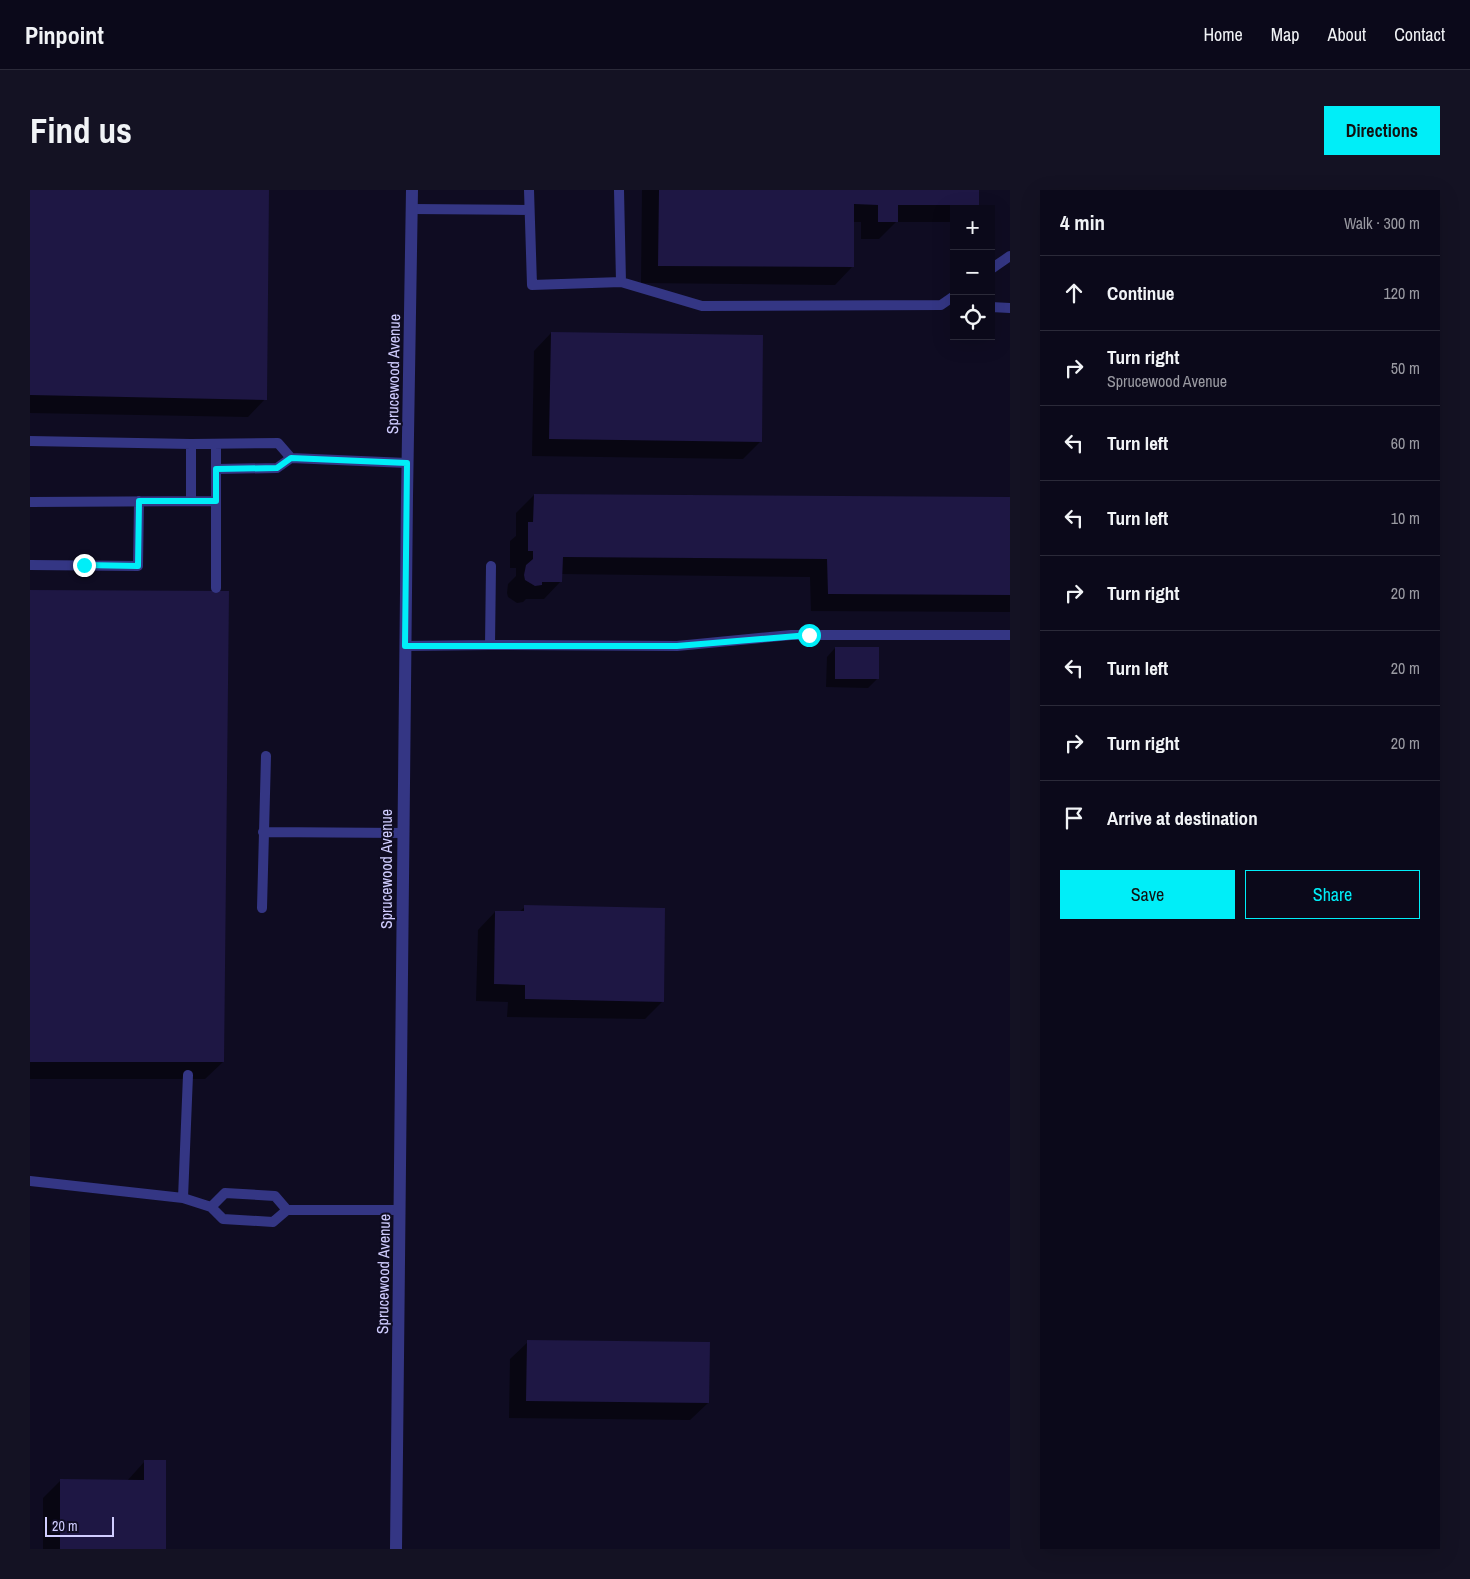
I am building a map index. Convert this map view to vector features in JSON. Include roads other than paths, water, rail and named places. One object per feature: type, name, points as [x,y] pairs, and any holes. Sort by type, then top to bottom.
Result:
[{"type":"street","name":"Sprucewood Avenue","points":[[396,1549],[407,463],[412,190]]},
{"type":"lane","points":[[529,190],[532,285],[621,282],[702,306],[950,305]]},
{"type":"lane","points":[[620,190],[621,282]]},
{"type":"lane","points":[[412,209],[529,210]]},
{"type":"lane","points":[[995,266],[1010,256]]},
{"type":"lane","points":[[941,304],[950,298]]},
{"type":"lane","points":[[995,307],[1010,308]]},
{"type":"lane","points":[[30,441],[191,444],[278,443],[291,458]]},
{"type":"lane","points":[[191,444],[191,500]]},
{"type":"lane","points":[[216,444],[216,588]]},
{"type":"lane","points":[[216,469],[277,468],[291,458],[407,463]]},
{"type":"lane","points":[[30,565],[138,566],[139,501]]},
{"type":"lane","points":[[30,502],[216,501]]},
{"type":"lane","points":[[490,566],[490,646]]},
{"type":"lane","points":[[405,646],[677,646],[791,635],[1010,635]]},
{"type":"lane","points":[[262,908],[266,756]]},
{"type":"lane","points":[[263,832],[403,833]]},
{"type":"lane","points":[[183,1198],[188,1075]]},
{"type":"lane","points":[[30,1181],[183,1198],[211,1207],[223,1219],[273,1222],[287,1210],[400,1210]]},
{"type":"lane","points":[[211,1207],[225,1193],[275,1196],[287,1210]]}]
